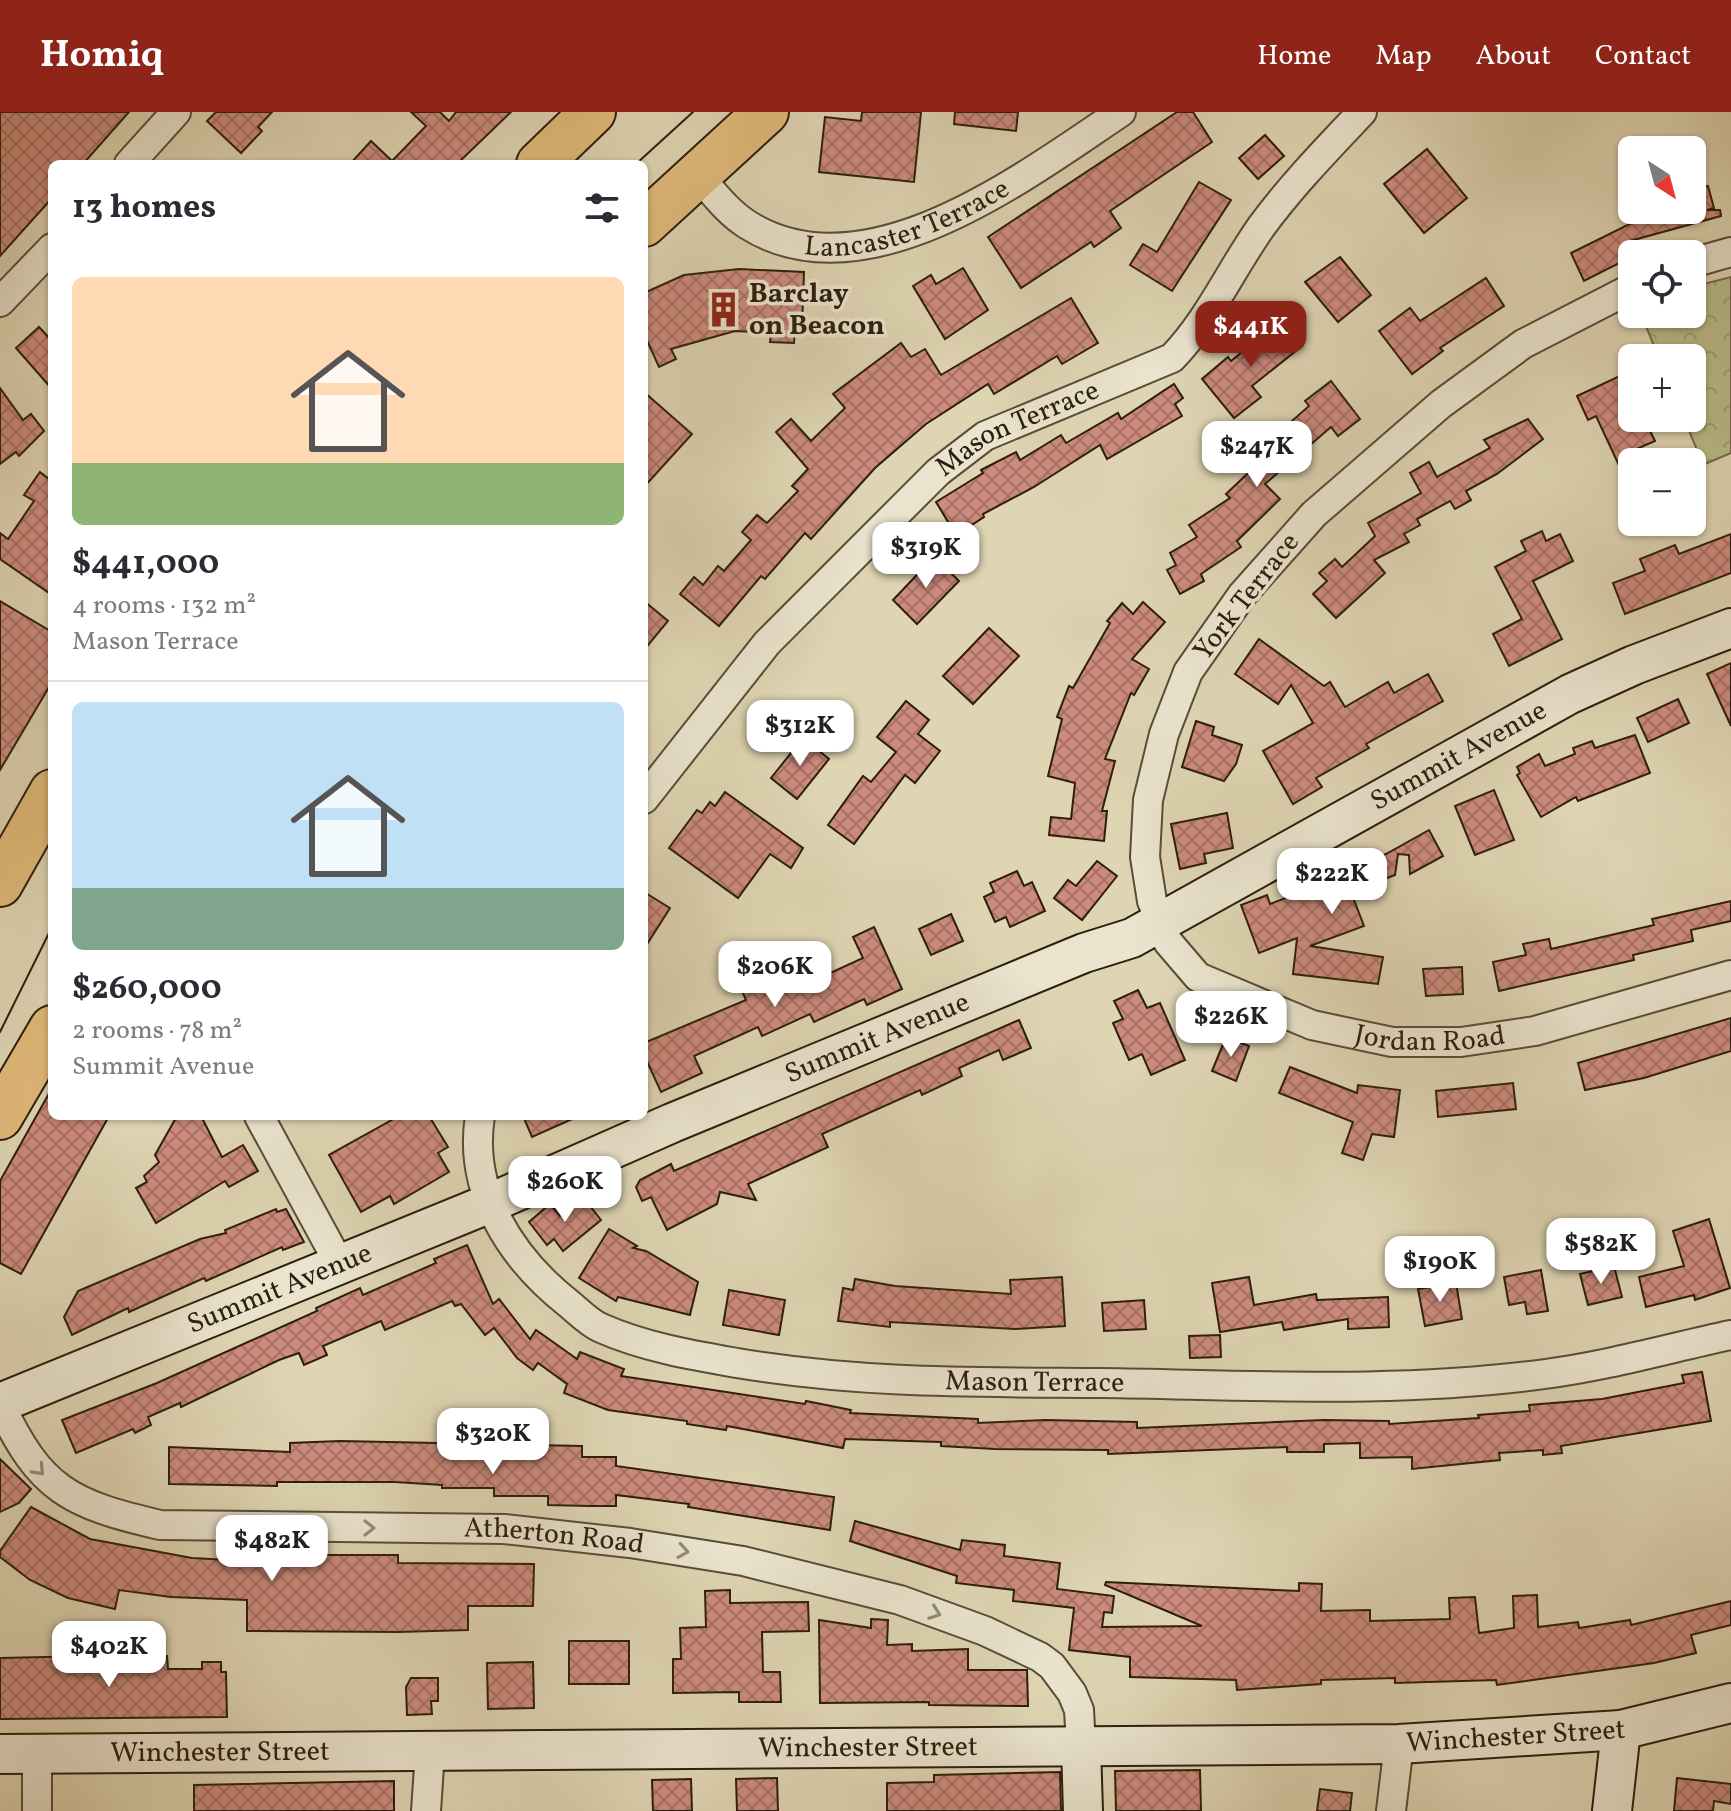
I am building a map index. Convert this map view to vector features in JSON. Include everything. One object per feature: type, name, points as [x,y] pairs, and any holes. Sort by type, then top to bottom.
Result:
[{"type":"main road","points":[[543,160],[593,112]]},
{"type":"main road","points":[[648,220],[766,112]]},
{"type":"main road","points":[[0,884],[48,799]]},
{"type":"main road","points":[[0,1117],[48,1035]]},
{"type":"street","points":[[133,160],[176,112]]},
{"type":"street","name":"Lancaster Terrace","points":[[696,173],[734,214],[761,233],[807,245],[859,245],[909,232],[995,195],[1121,112]]},
{"type":"street","name":"Mason Terrace","points":[[648,794],[767,643],[938,472],[985,436],[1172,358],[1194,335],[1262,227],[1311,165],[1362,112]]},
{"type":"street","points":[[0,302],[48,252]]},
{"type":"street","points":[[1706,259],[1731,252]]},
{"type":"street","name":"York Terrace","points":[[1161,922],[1152,901],[1145,857],[1148,800],[1164,734],[1188,672],[1242,595],[1314,514],[1441,404],[1523,344],[1618,295]]},
{"type":"street","name":"Summit Avenue","points":[[0,1403],[488,1204],[672,1123],[1084,953],[1132,938],[1570,694],[1634,665],[1731,628]]},
{"type":"street","name":"Jordan Road","points":[[1161,922],[1177,957],[1198,977],[1312,1025],[1392,1042],[1461,1042],[1535,1031],[1731,975]]},
{"type":"street","points":[[261,1120],[340,1265]]},
{"type":"street","name":"Mason Terrace","points":[[479,1120],[476,1144],[488,1204],[524,1264],[597,1326],[660,1347],[804,1374],[939,1384],[1274,1388],[1412,1385],[1547,1374],[1731,1335]]},
{"type":"street","name":"Atherton Road","points":[[0,1403],[29,1459],[64,1492],[106,1511],[160,1525],[504,1529],[630,1543],[743,1561],[900,1600],[985,1631],[1052,1666],[1065,1681],[1079,1710],[1081,1747]]},
{"type":"street","name":"Winchester Street","points":[[18,1754],[1399,1744],[1621,1730],[1731,1703]]},
{"type":"street","points":[[1612,1811],[1621,1730]]},
{"type":"street","points":[[1391,1811],[1399,1744]]},
{"type":"street","points":[[1081,1747],[1083,1811]]},
{"type":"street","points":[[426,1811],[430,1752]]},
{"type":"street","points":[[18,1754],[37,1811]]},
{"type":"green space","points":[[1731,277],[1731,453],[1706,464],[1706,448],[1696,448],[1690,432],[1706,432],[1706,344],[1653,344],[1647,328],[1706,328],[1706,283]]},
{"type":"building","points":[[0,112],[129,112],[87,160],[48,160],[48,202],[0,256]]},
{"type":"building","points":[[216,112],[272,112],[258,127],[262,131],[241,153],[207,121]]},
{"type":"building","points":[[411,112],[440,112],[449,121],[456,112],[511,112],[461,160],[393,160],[426,126]]},
{"type":"building","points":[[862,112],[921,112],[914,182],[819,172],[825,117],[861,121]]},
{"type":"building","points":[[955,112],[1018,112],[1016,131],[954,124]]},
{"type":"building","points":[[1177,112],[1193,112],[1212,142],[1110,211],[1121,228],[1094,247],[1091,242],[1021,288],[988,237]]},
{"type":"building","points":[[1265,135],[1284,156],[1258,179],[1239,158]]},
{"type":"building","points":[[371,141],[391,160],[354,160]]},
{"type":"building","points":[[1427,149],[1467,198],[1424,233],[1384,184]]},
{"type":"building","points":[[1199,182],[1231,200],[1172,291],[1130,265],[1143,244],[1157,252]]},
{"type":"building","points":[[1706,186],[1714,208],[1707,210],[1720,210],[1721,216],[1706,220]]},
{"type":"building","points":[[1630,224],[1692,224],[1634,240],[1618,240],[1618,264],[1584,281],[1571,253]]},
{"type":"building","points":[[1340,257],[1371,295],[1338,322],[1305,282]]},
{"type":"building","points":[[963,268],[988,310],[945,339],[913,286],[931,275],[936,284]]},
{"type":"building","name":"Barclay on Beacon","points":[[739,269],[804,272],[802,327],[795,327],[794,343],[770,342],[771,333],[735,331],[671,349],[676,359],[659,367],[648,343],[648,291],[684,275]]},
{"type":"building","points":[[1486,278],[1504,306],[1440,348],[1443,351],[1412,374],[1379,331],[1410,308],[1420,321]]},
{"type":"building","points":[[1071,298],[1098,343],[1062,364],[1057,356],[994,394],[988,384],[926,424],[875,468],[811,539],[805,533],[765,579],[761,576],[719,626],[680,594],[694,577],[703,585],[718,566],[724,571],[751,540],[742,532],[757,515],[767,523],[798,491],[792,486],[808,469],[776,432],[791,419],[811,441],[845,408],[833,394],[901,343],[911,357],[925,349],[941,375]]},
{"type":"building","points":[[1281,320],[1302,346],[1252,386],[1261,397],[1234,418],[1202,379],[1228,357],[1231,361]]},
{"type":"building","points":[[39,327],[48,337],[48,384],[16,348]]},
{"type":"building","points":[[1618,377],[1618,432],[1651,432],[1655,441],[1639,448],[1618,448],[1618,463],[1596,416],[1588,420],[1577,396]]},
{"type":"building","points":[[1331,381],[1360,419],[1338,436],[1331,427],[1265,484],[1280,499],[1237,541],[1241,547],[1201,574],[1204,581],[1180,594],[1167,570],[1176,565],[1170,553],[1197,537],[1189,525],[1230,498],[1226,494],[1266,456],[1260,449],[1309,406],[1305,401]]},
{"type":"building","points":[[1174,384],[1183,398],[1175,404],[1182,416],[1107,459],[1100,445],[1034,487],[983,514],[984,517],[956,535],[936,502],[983,473],[981,470],[1016,452],[1020,460],[1061,435],[1066,443],[1118,413],[1121,419]]},
{"type":"building","points":[[0,388],[23,420],[31,414],[44,431],[19,456],[16,452],[0,464]]},
{"type":"building","points":[[648,396],[692,434],[648,483]]},
{"type":"building","points":[[1528,419],[1543,439],[1497,474],[1466,491],[1471,500],[1455,509],[1450,501],[1417,519],[1420,525],[1404,534],[1409,542],[1374,560],[1385,573],[1336,618],[1313,594],[1327,581],[1319,573],[1335,559],[1342,567],[1375,536],[1368,523],[1421,493],[1410,473],[1429,462],[1437,477],[1490,448],[1484,440]]},
{"type":"building","points":[[40,472],[48,478],[48,592],[0,559],[0,533],[8,539],[34,501],[24,495]]},
{"type":"building","points":[[1542,531],[1546,541],[1560,534],[1573,561],[1533,581],[1562,639],[1509,666],[1493,634],[1522,619],[1495,567],[1526,551],[1521,541]]},
{"type":"building","points":[[1731,534],[1731,573],[1625,614],[1613,583],[1645,571],[1640,559],[1675,545],[1679,554]]},
{"type":"building","points":[[931,560],[938,560],[959,581],[917,624],[893,600]]},
{"type":"building","points":[[0,601],[48,630],[48,689],[0,770]]},
{"type":"building","points":[[1143,602],[1165,622],[1132,659],[1149,669],[1134,695],[1131,693],[1105,759],[1115,761],[1102,811],[1107,811],[1104,841],[1049,835],[1051,817],[1071,819],[1075,783],[1048,776],[1062,719],[1057,717],[1069,686],[1073,688],[1110,623],[1107,621],[1122,603],[1133,614]]},
{"type":"building","points":[[648,604],[668,621],[648,645]]},
{"type":"building","points":[[989,628],[1019,656],[973,704],[943,676]]},
{"type":"building","points":[[1259,639],[1324,686],[1330,682],[1345,707],[1388,682],[1394,693],[1428,674],[1443,701],[1366,744],[1369,748],[1316,778],[1322,787],[1293,804],[1263,751],[1313,723],[1291,685],[1278,704],[1235,674]]},
{"type":"building","points":[[1731,663],[1731,726],[1707,674]]},
{"type":"building","points":[[1678,699],[1689,723],[1648,742],[1637,718]]},
{"type":"building","points":[[906,701],[929,720],[918,734],[940,751],[915,783],[905,775],[854,844],[828,825],[863,776],[871,782],[896,752],[877,737]]},
{"type":"building","points":[[1196,721],[1214,727],[1212,735],[1242,745],[1236,764],[1224,781],[1182,767]]},
{"type":"building","points":[[1635,735],[1650,773],[1578,801],[1576,797],[1541,817],[1517,775],[1520,773],[1517,767],[1539,754],[1545,766],[1575,754],[1573,748],[1592,741],[1595,748]]},
{"type":"building","points":[[803,738],[829,759],[797,799],[771,778]]},
{"type":"building","points":[[1494,790],[1514,840],[1475,855],[1455,806]]},
{"type":"building","points":[[725,792],[803,848],[791,868],[770,854],[738,898],[669,848],[697,810],[702,813],[710,802],[715,806]]},
{"type":"building","points":[[1227,813],[1233,848],[1204,854],[1206,863],[1180,869],[1171,824]]},
{"type":"building","points":[[1429,830],[1443,856],[1410,874],[1409,855],[1398,854],[1395,875],[1351,892],[1364,926],[1310,946],[1383,957],[1378,984],[1293,974],[1297,938],[1259,953],[1241,905],[1267,895],[1270,904],[1327,882],[1325,878],[1386,854]]},
{"type":"building","points":[[1097,861],[1117,876],[1082,920],[1054,898],[1068,880],[1076,886]]},
{"type":"building","points":[[1017,871],[1024,886],[1032,882],[1045,911],[1010,927],[1006,917],[995,922],[984,897],[994,892],[990,883]]},
{"type":"building","points":[[648,894],[670,908],[648,943]]},
{"type":"building","points":[[1731,901],[1731,921],[1691,930],[1693,941],[1633,955],[1634,960],[1499,991],[1493,962],[1526,955],[1523,944],[1549,939],[1551,949],[1654,925],[1652,919]]},
{"type":"building","points":[[951,914],[963,941],[931,955],[919,929]]},
{"type":"building","points":[[874,927],[902,989],[867,1005],[864,999],[814,1022],[810,1014],[762,1036],[758,1027],[694,1056],[702,1073],[661,1092],[648,1064],[648,1041],[746,1000],[741,989],[762,979],[765,988],[820,962],[826,975],[863,958],[853,937]]},
{"type":"building","points":[[1462,967],[1463,994],[1426,996],[1423,969]]},
{"type":"building","points":[[1138,990],[1147,1008],[1160,1003],[1185,1060],[1151,1075],[1142,1054],[1129,1060],[1113,1023],[1123,1019],[1114,1001]]},
{"type":"building","points":[[1731,1018],[1731,1051],[1644,1078],[1585,1090],[1578,1063]]},
{"type":"building","points":[[1019,1020],[1031,1048],[1003,1060],[999,1050],[959,1068],[962,1076],[922,1095],[920,1090],[822,1134],[828,1147],[748,1184],[756,1200],[720,1192],[717,1204],[667,1230],[651,1197],[642,1201],[636,1187],[640,1180],[671,1164],[674,1171]]},
{"type":"building","points":[[1226,1037],[1249,1046],[1236,1081],[1212,1071]]},
{"type":"building","points":[[1290,1067],[1357,1093],[1358,1085],[1400,1090],[1394,1137],[1372,1134],[1363,1160],[1342,1153],[1353,1122],[1279,1093]]},
{"type":"building","points":[[1513,1083],[1516,1109],[1438,1117],[1436,1091]]},
{"type":"building","points":[[48,1095],[48,1120],[107,1120],[21,1274],[0,1263],[0,1181]]},
{"type":"building","points":[[175,1120],[203,1120],[222,1157],[243,1145],[258,1171],[229,1187],[225,1181],[156,1223],[136,1188],[147,1182],[144,1176],[159,1162],[155,1155]]},
{"type":"building","points":[[392,1120],[431,1120],[448,1147],[438,1153],[449,1172],[394,1204],[390,1196],[361,1212],[329,1155]]},
{"type":"building","points":[[525,1120],[570,1120],[532,1137]]},
{"type":"building","points":[[583,1197],[601,1220],[563,1251],[554,1239],[547,1245],[529,1222],[550,1204],[560,1216]]},
{"type":"building","points":[[276,1209],[277,1212],[286,1209],[304,1242],[283,1250],[282,1247],[206,1281],[204,1278],[129,1312],[128,1308],[72,1335],[64,1317],[78,1291],[200,1239],[226,1233],[225,1230]]},
{"type":"building","points":[[1709,1219],[1730,1288],[1695,1300],[1694,1295],[1646,1307],[1639,1277],[1684,1266],[1673,1231]]},
{"type":"building","points":[[609,1229],[637,1246],[633,1248],[646,1251],[698,1282],[690,1315],[618,1297],[616,1301],[579,1278]]},
{"type":"building","points":[[467,1245],[493,1304],[499,1299],[530,1339],[536,1330],[577,1359],[580,1352],[624,1369],[621,1376],[805,1404],[806,1401],[851,1410],[850,1413],[978,1419],[978,1423],[1046,1420],[1137,1422],[1137,1428],[1324,1420],[1389,1421],[1389,1424],[1530,1411],[1529,1405],[1602,1399],[1684,1383],[1682,1375],[1702,1372],[1711,1421],[1561,1446],[1562,1453],[1543,1455],[1543,1450],[1499,1453],[1500,1460],[1412,1469],[1412,1457],[1360,1458],[1360,1443],[1324,1444],[1324,1452],[1287,1452],[1287,1447],[1108,1454],[1108,1450],[995,1449],[941,1446],[941,1442],[845,1439],[843,1448],[727,1426],[726,1430],[608,1410],[564,1393],[567,1384],[538,1363],[533,1370],[517,1358],[494,1328],[485,1335],[461,1304],[455,1306],[452,1301],[385,1330],[381,1321],[323,1346],[327,1355],[304,1365],[299,1353],[279,1360],[181,1407],[180,1403],[148,1417],[151,1425],[135,1433],[133,1429],[76,1453],[62,1420],[157,1383],[317,1311],[316,1308],[360,1288],[363,1295],[436,1263],[434,1259]]},
{"type":"building","points":[[1614,1266],[1622,1297],[1588,1305],[1580,1274]]},
{"type":"building","points":[[1541,1270],[1548,1311],[1527,1314],[1525,1302],[1509,1305],[1504,1277]]},
{"type":"building","points":[[1062,1277],[1065,1326],[1015,1329],[890,1322],[890,1327],[838,1321],[843,1288],[853,1290],[855,1279],[895,1286],[1011,1294],[1010,1280]]},
{"type":"building","points":[[1249,1277],[1254,1305],[1316,1294],[1317,1300],[1388,1297],[1389,1327],[1348,1329],[1348,1319],[1284,1330],[1282,1322],[1220,1332],[1212,1283]]},
{"type":"building","points":[[1456,1283],[1462,1319],[1425,1326],[1418,1289]]},
{"type":"building","points":[[729,1290],[785,1300],[779,1335],[723,1325]]},
{"type":"building","points":[[1144,1300],[1146,1329],[1104,1331],[1102,1303]]},
{"type":"building","points":[[1220,1335],[1221,1357],[1190,1358],[1189,1336]]},
{"type":"building","points":[[340,1441],[582,1446],[582,1457],[616,1457],[616,1466],[834,1497],[830,1530],[688,1507],[689,1504],[616,1495],[616,1506],[548,1505],[548,1496],[494,1496],[494,1488],[442,1488],[442,1485],[395,1482],[277,1482],[277,1486],[169,1484],[169,1447],[290,1452],[290,1443]]},
{"type":"building","points":[[0,1459],[31,1489],[19,1503],[0,1512]]},
{"type":"building","points":[[31,1507],[90,1539],[192,1558],[247,1561],[247,1555],[398,1555],[398,1563],[534,1564],[533,1606],[468,1606],[468,1630],[398,1632],[247,1631],[247,1600],[171,1597],[119,1590],[115,1609],[68,1598],[30,1580],[0,1557],[0,1551]]},
{"type":"building","points":[[855,1521],[960,1550],[962,1540],[1005,1545],[1004,1556],[1060,1563],[1057,1589],[1114,1596],[1112,1613],[1104,1612],[1102,1627],[1202,1626],[1105,1585],[1106,1582],[1299,1591],[1299,1583],[1322,1584],[1321,1611],[1370,1610],[1370,1621],[1450,1619],[1449,1598],[1475,1597],[1479,1633],[1514,1628],[1513,1596],[1537,1595],[1538,1627],[1578,1622],[1579,1628],[1630,1620],[1631,1625],[1731,1601],[1731,1625],[1691,1635],[1696,1653],[1654,1663],[1497,1685],[1496,1680],[1395,1683],[1395,1678],[1321,1680],[1321,1684],[1237,1690],[1236,1680],[1130,1677],[1130,1657],[1069,1650],[1074,1608],[1013,1601],[1014,1590],[956,1583],[957,1576],[850,1541]]},
{"type":"building","points":[[730,1590],[730,1603],[808,1602],[809,1631],[762,1632],[763,1672],[780,1672],[781,1702],[739,1702],[739,1692],[673,1693],[673,1659],[681,1659],[680,1628],[706,1627],[705,1591]]},
{"type":"building","points":[[871,1619],[888,1620],[887,1645],[912,1644],[912,1651],[968,1649],[968,1670],[1027,1670],[1028,1706],[929,1705],[929,1702],[820,1703],[819,1620],[871,1628]]},
{"type":"building","points":[[569,1641],[629,1641],[629,1684],[569,1684]]},
{"type":"building","points":[[88,1656],[88,1670],[122,1669],[122,1658],[167,1656],[168,1669],[202,1669],[202,1662],[221,1662],[221,1672],[226,1672],[227,1717],[0,1719],[0,1658]]},
{"type":"building","points":[[533,1662],[534,1708],[488,1709],[487,1663]]},
{"type":"building","points":[[411,1678],[438,1678],[438,1701],[431,1701],[432,1714],[407,1715],[406,1687]]},
{"type":"building","points":[[1200,1770],[1201,1811],[1116,1811],[1115,1771]]},
{"type":"building","points":[[1060,1772],[1061,1811],[887,1811],[887,1783],[934,1782],[934,1775]]},
{"type":"building","points":[[777,1778],[778,1811],[737,1811],[736,1779]]},
{"type":"building","points":[[1677,1778],[1731,1784],[1731,1804],[1714,1801],[1713,1811],[1674,1811]]},
{"type":"building","points":[[691,1779],[692,1811],[653,1811],[652,1780]]},
{"type":"building","points":[[394,1781],[394,1811],[194,1811],[194,1785]]},
{"type":"building","points":[[1320,1789],[1352,1793],[1350,1811],[1317,1811]]},
{"type":"tram line","points":[[640,160],[693,112]]},
{"type":"tram line","points":[[0,1032],[48,935]]},
{"type":"place","name":"Barclay on Beacon","points":[[723,310]]}]
